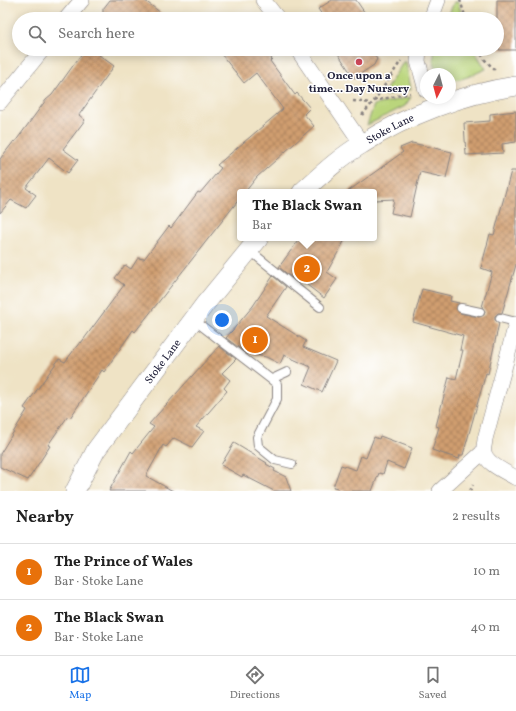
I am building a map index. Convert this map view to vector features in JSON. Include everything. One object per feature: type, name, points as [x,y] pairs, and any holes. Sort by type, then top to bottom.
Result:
[{"type":"street","points":[[72,12],[82,0]]},
{"type":"street","points":[[263,0],[272,12]]},
{"type":"street","points":[[434,12],[438,0]]},
{"type":"street","points":[[0,102],[36,56]]},
{"type":"street","points":[[303,56],[362,144]]},
{"type":"street","points":[[418,56],[420,68]]},
{"type":"street","name":"Stoke Lane","points":[[456,98],[514,86]]},
{"type":"street","name":"Stoke Lane","points":[[305,189],[362,144],[395,126],[430,104]]},
{"type":"street","name":"Stoke Lane","points":[[75,491],[96,450],[194,320],[254,244]]},
{"type":"street","points":[[516,323],[485,439],[484,451],[486,457],[493,464],[516,478]]},
{"type":"street","points":[[440,491],[484,451]]},
{"type":"lane","points":[[254,244],[320,307]]},
{"type":"lane","points":[[461,308],[480,312]]},
{"type":"lane","points":[[500,318],[516,323]]},
{"type":"lane","points":[[194,320],[277,384],[277,399],[257,437],[258,446],[275,460],[292,464]]},
{"type":"lane","points":[[272,379],[287,372]]},
{"type":"path","points":[[460,0],[464,12]]},
{"type":"path","points":[[482,56],[514,86]]},
{"type":"path","points":[[351,128],[374,101],[403,58]]},
{"type":"path","points":[[374,101],[420,91]]},
{"type":"green space","points":[[454,2],[458,2],[461,12],[450,12]]},
{"type":"green space","points":[[434,56],[478,56],[486,69],[468,77],[456,80],[456,68],[436,68],[434,64]]},
{"type":"green space","points":[[404,61],[406,62],[411,89],[385,96],[383,94]]},
{"type":"green space","points":[[411,97],[405,106],[367,125],[374,105]]},
{"type":"building","points":[[110,0],[144,0],[160,12],[103,12],[103,9]]},
{"type":"building","points":[[332,0],[356,0],[364,12],[320,12],[318,9]]},
{"type":"building","points":[[497,0],[516,0],[516,50],[504,50],[504,12],[497,12]]},
{"type":"building","points":[[80,56],[100,56],[114,66],[79,115],[85,120],[63,149],[78,160],[68,173],[49,158],[26,188],[36,195],[26,208],[11,200],[0,213],[0,159],[14,141],[15,142],[46,100],[52,95]]},
{"type":"building","points":[[223,56],[270,56],[272,59],[270,61],[295,95],[297,93],[310,108],[304,114],[314,126],[257,177],[247,189],[237,189],[237,202],[135,332],[133,330],[104,372],[102,370],[70,418],[68,416],[48,445],[50,446],[28,480],[0,467],[0,454],[27,410],[24,408],[59,359],[65,362],[124,285],[115,278],[125,265],[131,269],[138,258],[144,259],[169,226],[171,228],[198,192],[200,193],[221,168],[217,165],[283,109],[256,73],[244,83]]},
{"type":"building","name":"Once upon a time... Day Nursery","points":[[340,56],[375,56],[377,59],[374,65],[354,78]]},
{"type":"building","points":[[516,111],[516,142],[502,144],[503,153],[466,155],[464,123],[490,121],[490,114]]},
{"type":"building","points":[[412,143],[452,152],[446,178],[420,172],[410,217],[391,213],[394,199],[377,200],[377,189],[351,189],[403,152],[400,148]]},
{"type":"building","points":[[511,171],[516,171],[516,265],[502,313],[498,313],[495,316],[495,320],[499,323],[488,374],[486,373],[463,455],[460,455],[459,459],[432,450],[439,427],[436,426],[449,377],[456,379],[463,350],[460,350],[463,336],[413,322],[422,289],[451,296],[450,301],[459,303],[456,309],[460,313],[479,317],[484,315],[485,311],[482,307],[492,272],[481,268],[490,234],[494,235]]},
{"type":"building","points":[[298,241],[344,241],[327,272],[337,279],[324,298],[294,275],[292,278],[279,267]]},
{"type":"building","points":[[273,276],[286,287],[266,316],[306,341],[303,347],[336,361],[322,392],[304,384],[311,367],[284,355],[280,364],[266,357],[246,353],[226,338],[253,306]]},
{"type":"building","points":[[219,346],[236,359],[222,373],[230,380],[224,388],[227,391],[196,427],[204,431],[192,447],[174,438],[166,447],[163,445],[146,476],[173,491],[109,491],[131,451],[133,453],[154,427],[149,424]]},
{"type":"building","points":[[380,436],[412,448],[404,469],[387,462],[383,474],[379,473],[372,491],[337,491],[338,488],[333,487],[341,465],[356,470],[361,456],[366,458],[374,437],[379,439]]},
{"type":"building","points":[[234,443],[267,463],[266,464],[275,469],[274,471],[286,477],[291,491],[274,491],[243,475],[242,477],[221,465]]},
{"type":"place","name":"Once upon a time... Day Nursery","points":[[359,62]]},
{"type":"place","name":"The Black Swan","points":[[307,269]]},
{"type":"place","name":"The Prince of Wales","points":[[255,340]]}]
